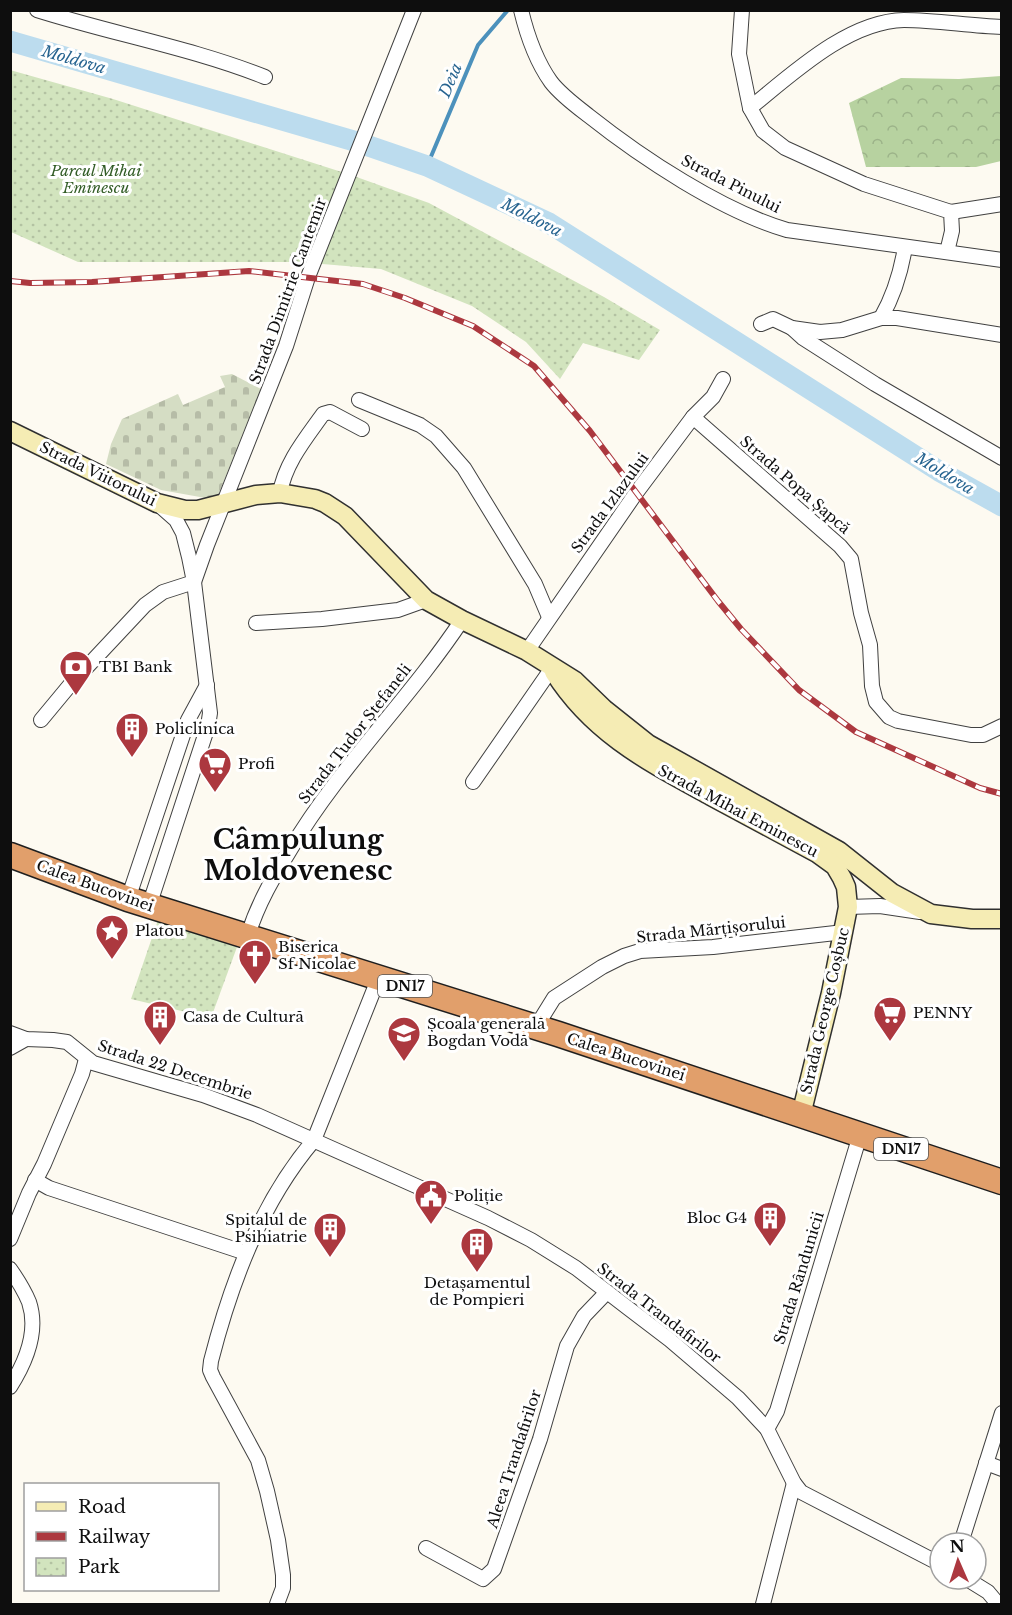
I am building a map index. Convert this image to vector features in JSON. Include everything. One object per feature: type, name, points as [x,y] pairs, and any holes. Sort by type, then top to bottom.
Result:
[{"type":"highway","name":"Calea Bucovinei","points":[[10,855],[139,902],[536,1027],[1002,1182]]},
{"type":"street","points":[[37,10],[83,25],[217,60],[265,77]]},
{"type":"street","name":"Strada Dimitrie Cantemir","points":[[194,582],[286,346],[308,277],[414,10]]},
{"type":"street","name":"Strada Pinului","points":[[521,10],[536,55],[552,83],[600,125],[661,166],[762,222],[787,230],[1002,260]]},
{"type":"street","points":[[742,10],[739,54],[750,108],[763,131],[784,148],[864,184],[951,212],[1002,204]]},
{"type":"street","points":[[750,108],[830,46],[864,29],[904,20],[1002,27]]},
{"type":"street","points":[[947,252],[952,231],[951,212]]},
{"type":"street","points":[[881,318],[891,302],[905,247]]},
{"type":"street","points":[[792,328],[820,332],[842,330],[881,318],[939,324],[1002,335]]},
{"type":"street","points":[[761,324],[773,319],[792,328],[803,338],[875,384],[1002,458]]},
{"type":"street","name":"Strada Izlazului","points":[[527,651],[636,493],[693,417],[713,398],[723,379]]},
{"type":"street","points":[[359,400],[420,425],[435,436],[465,468],[536,584],[549,617]]},
{"type":"street","points":[[280,493],[282,482],[294,456],[323,414],[330,412],[362,429]]},
{"type":"street","name":"Strada Popa Șapcă","points":[[693,417],[840,546],[851,559],[861,613],[870,645],[872,686],[876,702],[889,717],[898,721],[971,735],[983,735],[1002,726]]},
{"type":"street","name":"Strada Viitorului","points":[[10,431],[157,503],[186,510],[224,505]]},
{"type":"street","name":"Strada Mihai Eminescu","points":[[224,505],[256,495],[280,493],[315,499],[345,516],[426,600],[527,651],[575,681],[604,709],[648,744],[839,851],[892,892],[931,914]]},
{"type":"street","name":"Strada Dimitrie Cantemir","points":[[139,902],[208,726],[210,707],[194,582],[183,533],[176,520],[157,503]]},
{"type":"street","points":[[41,720],[63,692],[145,605],[163,592],[194,582]]},
{"type":"street","points":[[256,623],[322,619],[398,610],[426,600]]},
{"type":"street","name":"Strada Tudor Ștefaneli","points":[[248,935],[263,895],[315,810],[414,687],[462,620]]},
{"type":"street","points":[[473,782],[552,668]]},
{"type":"street","name":"Strada Mihai Eminescu","points":[[552,668],[567,691],[595,721],[641,758],[827,859],[835,866],[846,887],[848,907],[880,906],[972,919],[1002,919]]},
{"type":"street","points":[[139,902],[188,720],[207,685]]},
{"type":"street","name":"Strada George Coșbuc","points":[[801,1115],[848,907]]},
{"type":"street","name":"Strada Mărțișorului","points":[[536,1027],[554,998],[602,967],[640,951],[713,947],[844,932]]},
{"type":"street","points":[[277,1605],[283,1587],[282,1575],[278,1540],[267,1491],[258,1460],[210,1370],[214,1348],[246,1253],[267,1209],[301,1155],[314,1140],[379,977]]},
{"type":"street","points":[[10,1033],[26,1039]]},
{"type":"street","points":[[10,1048],[26,1039]]},
{"type":"street","name":"Strada 22 Decembrie","points":[[26,1039],[67,1042],[86,1059],[107,1068],[204,1095],[314,1140]]},
{"type":"street","points":[[10,1239],[82,1074],[86,1059]]},
{"type":"street","name":"Strada Rândunicii","points":[[767,1429],[777,1411],[860,1135]]},
{"type":"street","name":"Strada Trandafirilor","points":[[314,1140],[511,1229],[554,1253],[670,1340],[724,1386],[767,1429],[794,1483],[801,1492],[928,1558]]},
{"type":"street","points":[[36,1180],[49,1188],[246,1253]]},
{"type":"street","points":[[10,1269],[29,1302],[32,1328],[31,1342],[19,1373],[10,1387]]},
{"type":"street","name":"Aleea Trandafirilor","points":[[426,1548],[483,1579],[494,1569],[540,1439],[567,1346],[584,1316],[606,1292]]},
{"type":"street","points":[[965,1531],[1002,1413]]},
{"type":"street","points":[[986,1463],[1002,1469]]},
{"type":"street","points":[[763,1605],[794,1483]]},
{"type":"street","points":[[995,1593],[998,1605]]},
{"type":"green space","name":"Parcul Mihai Eminescu","points":[[10,70],[113,99],[351,175],[429,203],[604,297],[660,330],[639,360],[583,343],[560,379],[526,342],[472,306],[381,269],[299,262],[78,262],[11,232]]},
{"type":"green space","points":[[1001,76],[1001,161],[976,167],[866,167],[849,103],[901,78],[959,79]]},
{"type":"green space","points":[[232,374],[261,389],[217,498],[211,499],[161,490],[106,464],[111,444],[122,419],[178,394],[183,405],[225,387],[220,376]]},
{"type":"green space","points":[[158,920],[237,947],[211,1018],[131,999]]},
{"type":"waterway","name":"Deia","points":[[427,166],[478,45],[508,10]]},
{"type":"waterway","name":"Moldova","points":[[10,41],[354,141],[427,166],[549,223],[939,471],[1002,506]]},
{"type":"railway","points":[[10,281],[92,282],[249,271],[363,284],[405,298],[473,326],[534,366],[590,431],[718,601],[741,629],[799,690],[856,732],[980,788],[1002,794]]},
{"type":"place","name":"TBI Bank","points":[[76,696]]},
{"type":"place","name":"Policlinica","points":[[132,758]]},
{"type":"place","name":"Profi","points":[[215,793]]},
{"type":"place","name":"Platou","points":[[112,960]]},
{"type":"place","name":"Biserica Sf Nicolae","points":[[255,985]]},
{"type":"place","name":"PENNY","points":[[890,1042]]},
{"type":"place","name":"Casa de Cultură","points":[[160,1046]]},
{"type":"place","name":"Școala generală Bogdan Vodă","points":[[404,1062]]},
{"type":"place","name":"Poliție","points":[[431,1225]]},
{"type":"place","name":"Bloc G4","points":[[770,1247]]},
{"type":"place","name":"Spitalul de Psihiatrie","points":[[330,1258]]},
{"type":"place","name":"Detașamentul de Pompieri","points":[[477,1273]]},
{"type":"district","name":"Câmpulung Moldovenesc","points":[[298,856]]}]
